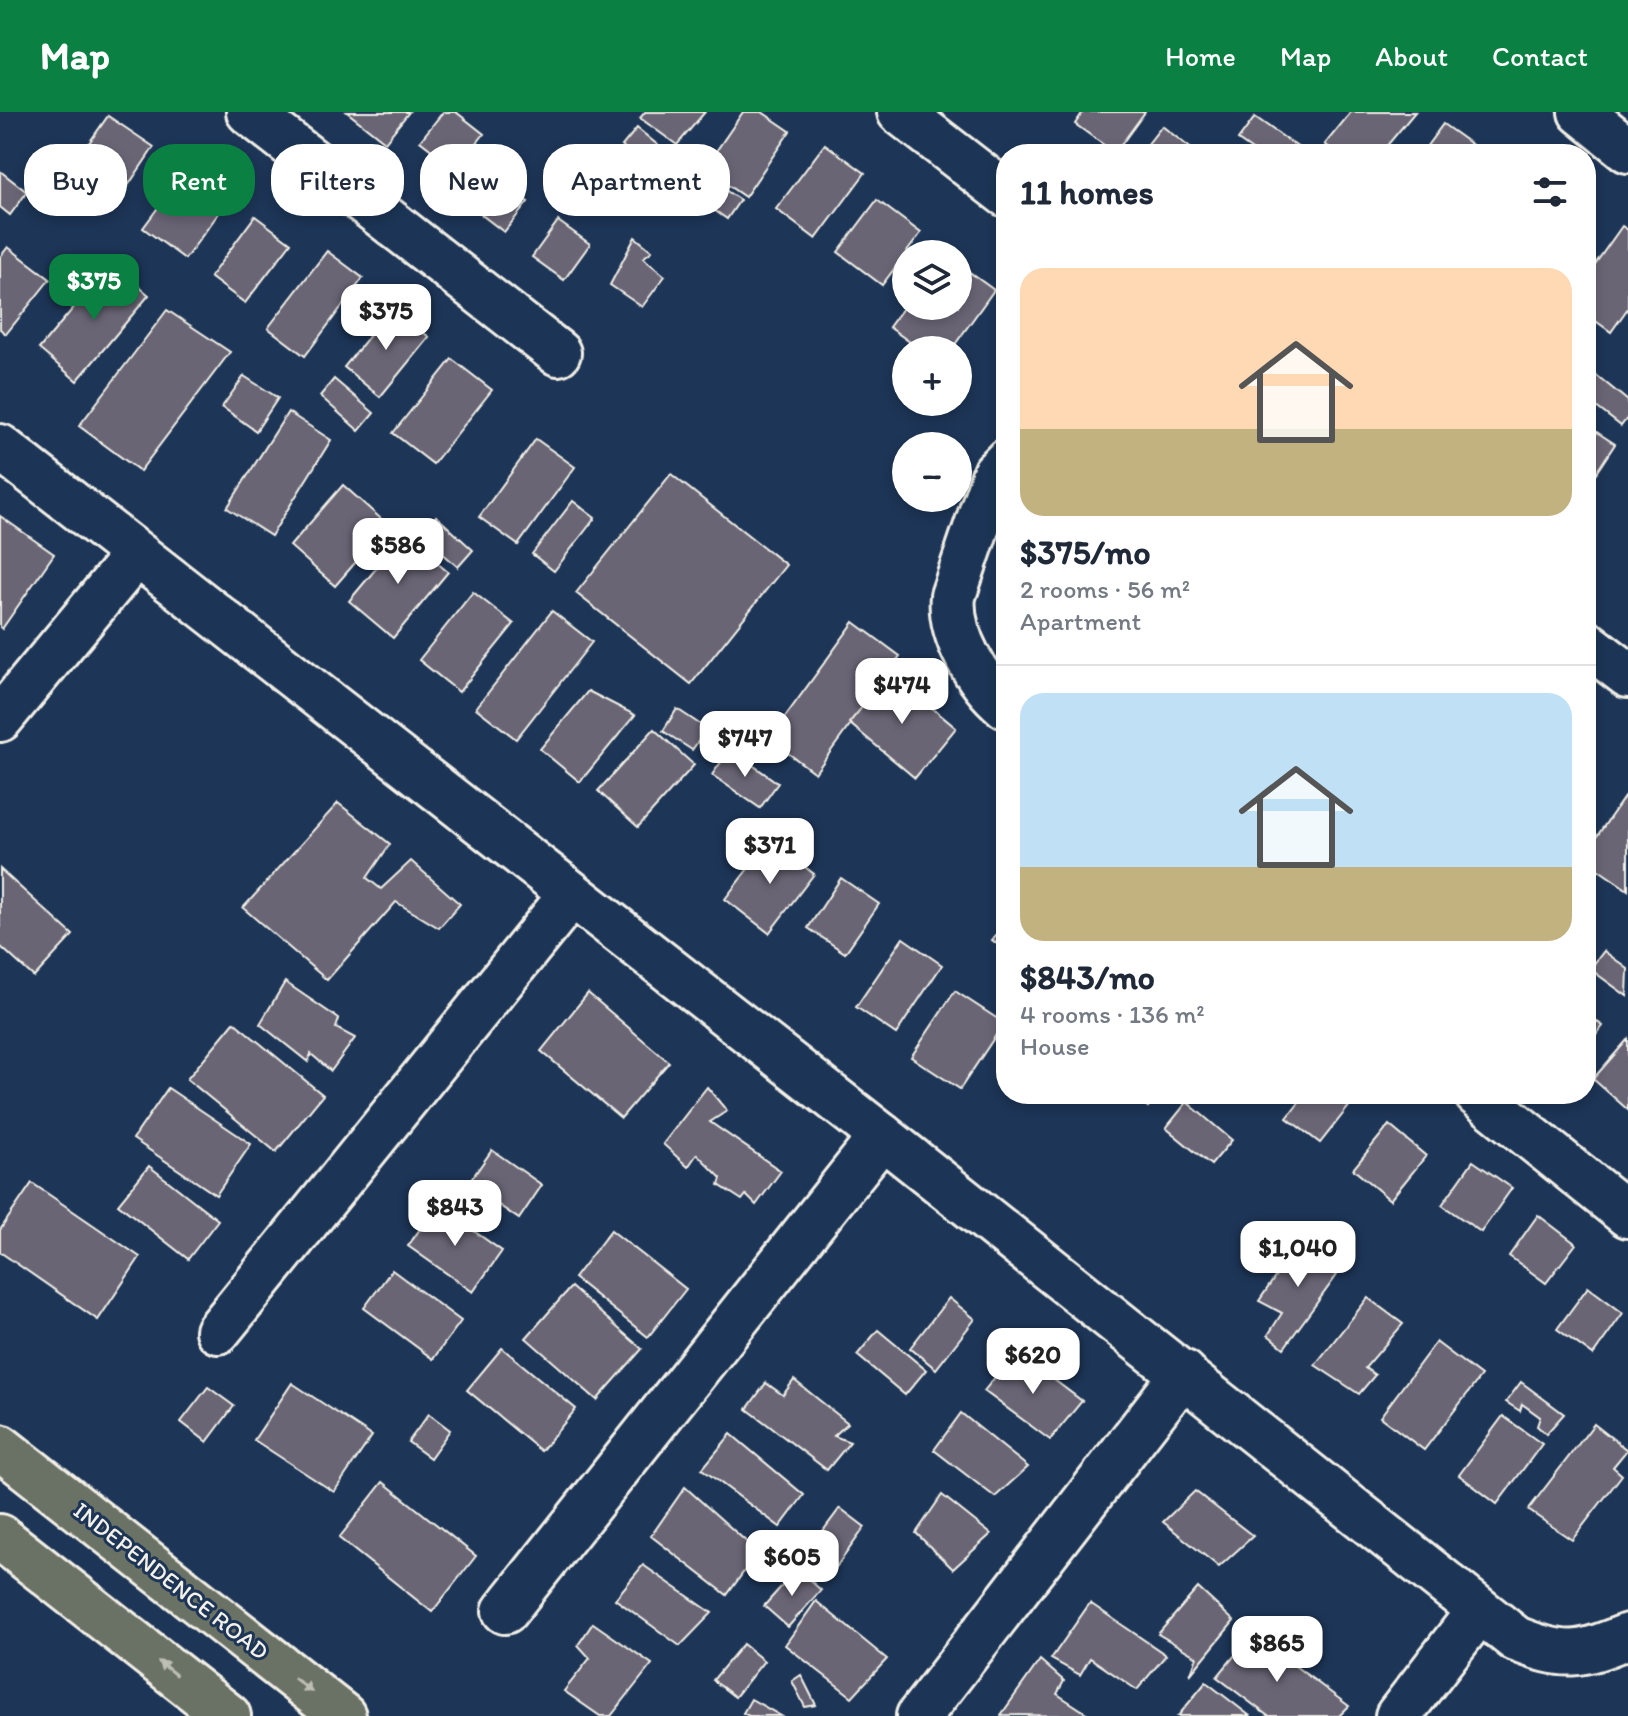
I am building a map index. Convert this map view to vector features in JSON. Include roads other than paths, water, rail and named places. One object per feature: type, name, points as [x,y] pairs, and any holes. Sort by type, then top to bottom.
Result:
[{"type":"main road","name":"INDEPENDENCE ROAD","points":[[0,1447],[343,1716]]},
{"type":"main road","points":[[0,1537],[228,1716]]},
{"type":"street","points":[[249,112],[558,353]]},
{"type":"street","points":[[900,112],[996,186]]},
{"type":"street","points":[[1581,112],[1628,150]]},
{"type":"street","points":[[0,447],[1184,1373],[1516,1639],[1551,1653],[1586,1653],[1628,1636]]},
{"type":"street","points":[[996,472],[953,596],[951,612],[954,626],[989,692],[996,698]]},
{"type":"street","points":[[0,719],[136,555]]},
{"type":"street","points":[[1596,651],[1628,675]]},
{"type":"street","points":[[218,1331],[571,895]]},
{"type":"street","points":[[1489,1104],[1628,1215]]},
{"type":"street","points":[[505,1611],[882,1136]]},
{"type":"street","points":[[919,1716],[1184,1373]]},
{"type":"street","points":[[1398,1716],[1479,1611]]}]
